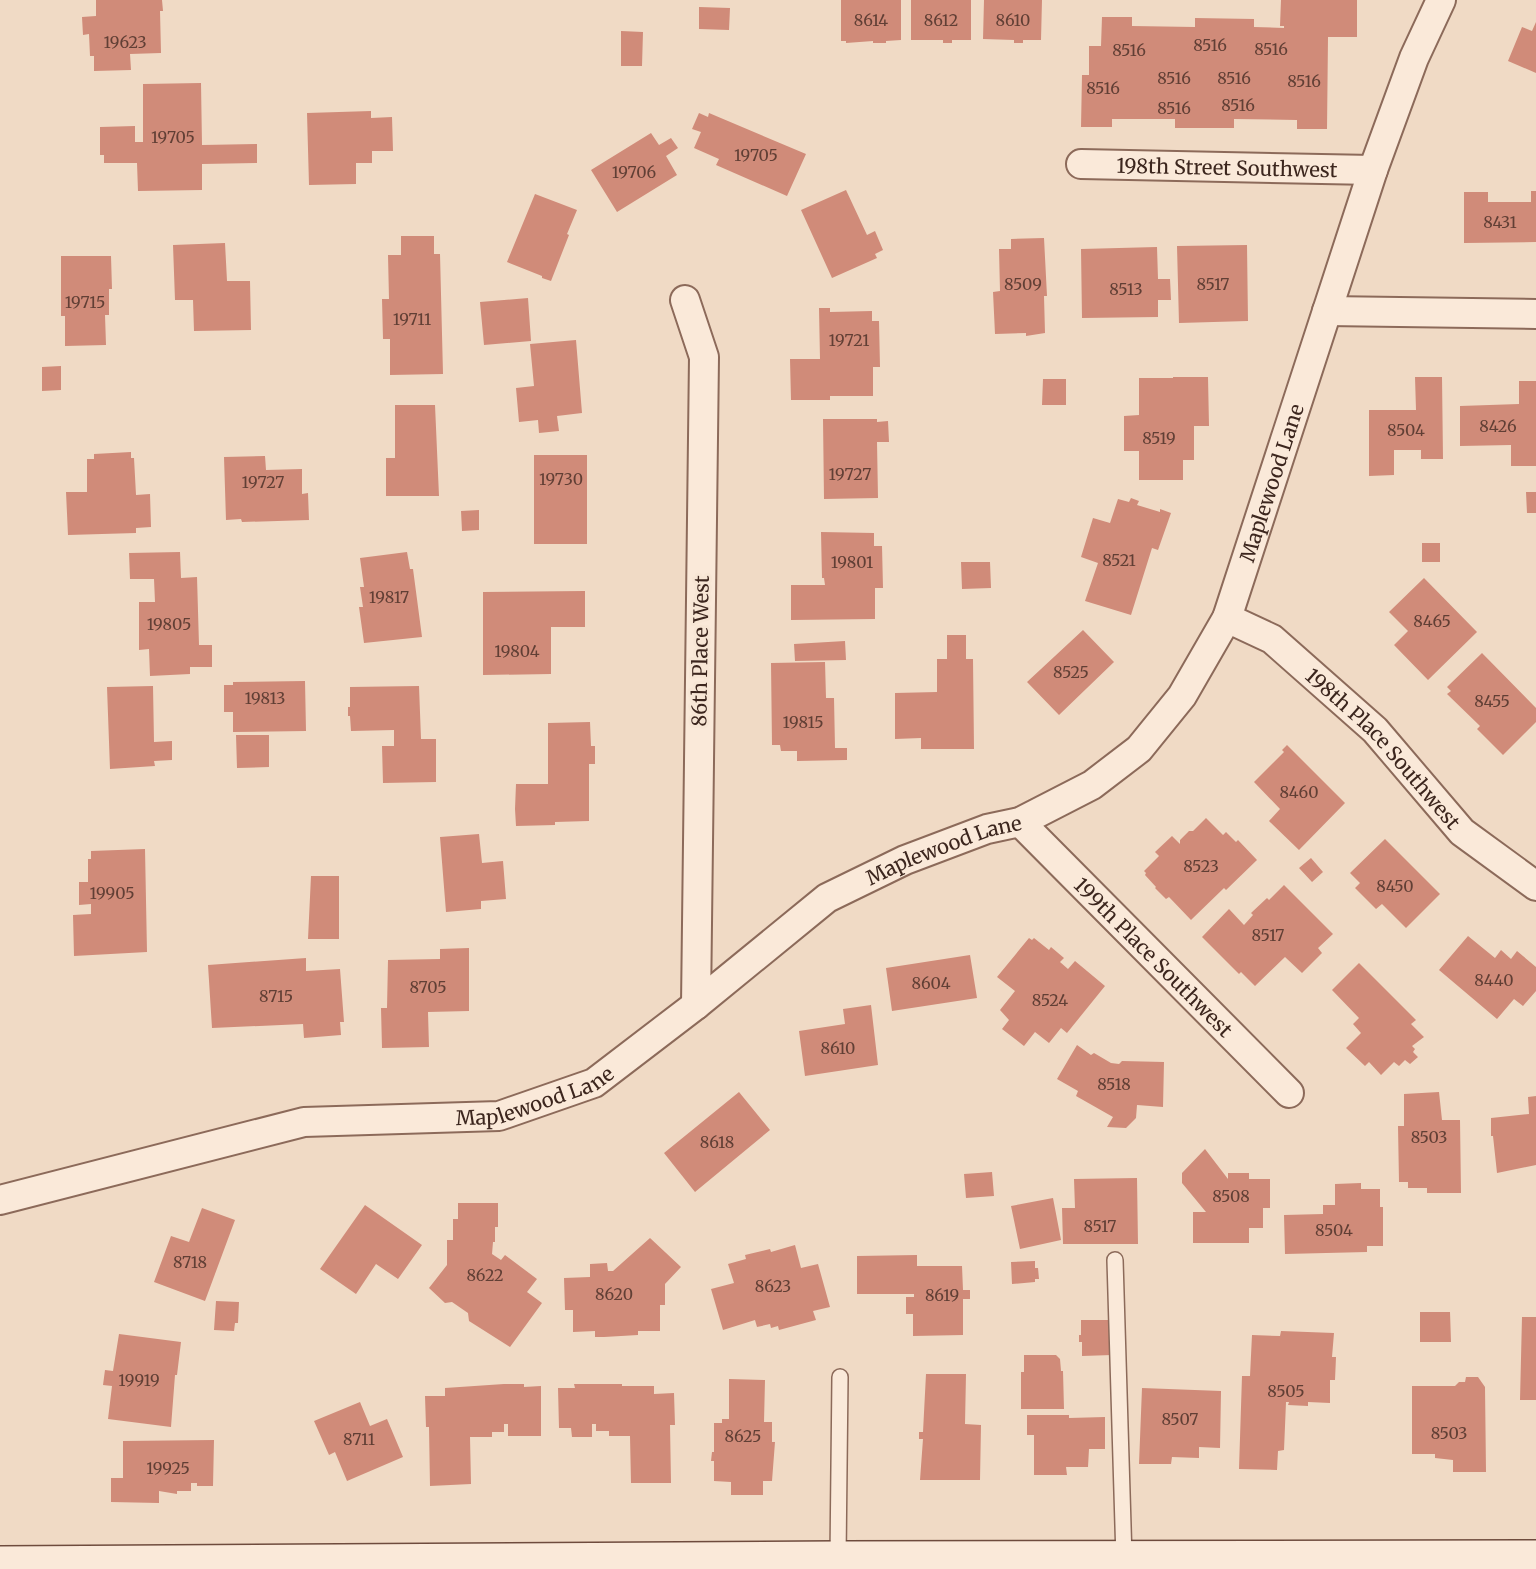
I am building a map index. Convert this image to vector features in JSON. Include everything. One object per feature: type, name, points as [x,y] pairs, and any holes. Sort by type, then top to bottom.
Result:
[{"type":"street","name":"Maplewood Lane","points":[[0,1200],[303,1122],[499,1116],[594,1083],[696,1005],[827,897],[905,860],[987,829],[1020,822],[1092,785],[1139,749],[1182,696],[1227,618],[1373,170],[1414,58],[1441,0]]},
{"type":"street","name":"198th Street Southwest","points":[[1081,164],[1373,170]]},
{"type":"street","name":"86th Place West","points":[[685,300],[704,357],[696,1005]]},
{"type":"street","points":[[1327,311],[1536,314]]},
{"type":"street","name":"198th Place Southwest","points":[[1227,618],[1272,639],[1375,730],[1462,832],[1536,886]]},
{"type":"street","name":"199th Place Southwest","points":[[1020,822],[1289,1093]]},
{"type":"street","points":[[0,1563],[838,1558],[995,1564],[1124,1559],[1363,1564],[1536,1557]]},
{"type":"lane","points":[[1115,1260],[1124,1559]]},
{"type":"lane","points":[[838,1558],[840,1377]]},
{"type":"building","points":[[96,0],[162,0],[161,53],[130,54],[131,70],[94,71],[94,56],[90,56],[89,34],[83,35],[82,17],[96,16]]},
{"type":"building","points":[[841,0],[901,0],[901,40],[886,41],[886,43],[841,41]]},
{"type":"building","points":[[911,0],[971,0],[971,40],[952,40],[952,43],[943,43],[943,40],[911,40]]},
{"type":"building","points":[[984,0],[1042,0],[1041,40],[1023,40],[1023,43],[1014,43],[1014,40],[983,39]]},
{"type":"building","points":[[1281,0],[1357,0],[1357,37],[1328,37],[1327,129],[1297,129],[1297,120],[1234,119],[1234,128],[1175,128],[1175,119],[1112,119],[1112,127],[1081,127],[1082,75],[1089,75],[1089,46],[1101,46],[1102,17],[1132,17],[1132,26],[1195,27],[1195,18],[1254,19],[1254,27],[1284,28],[1280,26]]},
{"type":"building","points":[[699,7],[730,8],[729,30],[699,29]]},
{"type":"building","points":[[1536,22],[1536,73],[1508,61],[1522,27],[1532,31]]},
{"type":"building","points":[[621,31],[643,32],[642,66],[621,66]]},
{"type":"building","points":[[201,83],[202,145],[257,144],[257,163],[202,164],[202,190],[138,191],[137,163],[104,163],[104,155],[100,155],[100,127],[135,126],[135,142],[143,142],[143,84]]},
{"type":"building","points":[[371,111],[371,118],[392,117],[393,151],[372,151],[372,163],[356,163],[356,184],[309,185],[307,113]]},
{"type":"building","points":[[699,113],[708,117],[709,113],[806,154],[787,196],[716,165],[719,159],[694,148],[701,132],[692,129]]},
{"type":"building","points":[[651,133],[659,145],[671,138],[678,148],[666,156],[677,175],[617,212],[591,170]]},
{"type":"building","points":[[846,190],[867,235],[875,231],[883,250],[875,254],[877,258],[832,278],[801,210]]},
{"type":"building","points":[[1531,191],[1536,191],[1536,242],[1464,243],[1464,192],[1488,192],[1488,202],[1531,202]]},
{"type":"building","points":[[535,194],[577,210],[551,281],[507,262]]},
{"type":"building","points":[[401,236],[434,236],[434,254],[440,254],[443,374],[390,375],[390,339],[383,339],[382,299],[389,299],[388,255],[401,255]]},
{"type":"building","points":[[1044,238],[1047,296],[1044,296],[1045,333],[1026,336],[1026,333],[995,334],[993,292],[1000,291],[999,249],[1011,249],[1011,239]]},
{"type":"building","points":[[225,243],[227,281],[250,281],[251,330],[194,331],[193,300],[175,300],[173,245]]},
{"type":"building","points":[[1247,245],[1248,321],[1179,323],[1177,246]]},
{"type":"building","points":[[1157,247],[1158,279],[1170,279],[1171,300],[1158,300],[1158,317],[1082,318],[1081,249]]},
{"type":"building","points":[[61,256],[111,256],[112,289],[109,289],[109,315],[105,315],[106,345],[65,346],[65,316],[61,316]]},
{"type":"building","points":[[528,298],[531,341],[484,345],[480,302]]},
{"type":"building","points":[[819,308],[830,308],[830,312],[872,311],[872,321],[879,321],[880,367],[873,367],[873,396],[830,396],[830,400],[791,400],[790,359],[820,359]]},
{"type":"building","points":[[576,340],[582,413],[557,416],[559,431],[539,433],[538,420],[519,422],[516,388],[534,386],[530,344]]},
{"type":"building","points":[[61,366],[61,390],[42,391],[42,367]]},
{"type":"building","points":[[1208,377],[1209,426],[1194,426],[1194,460],[1183,460],[1183,480],[1139,480],[1139,451],[1124,451],[1124,416],[1139,415],[1139,378]]},
{"type":"building","points":[[1415,377],[1442,377],[1443,459],[1421,459],[1421,450],[1394,450],[1394,475],[1369,476],[1369,410],[1416,410]]},
{"type":"building","points":[[1043,379],[1066,379],[1066,405],[1042,405]]},
{"type":"building","points":[[1519,381],[1536,381],[1536,466],[1511,466],[1511,445],[1460,446],[1460,406],[1519,404]]},
{"type":"building","points":[[395,405],[435,405],[439,496],[386,496],[386,458],[395,458]]},
{"type":"building","points":[[823,419],[888,421],[889,442],[877,442],[878,498],[824,499]]},
{"type":"building","points":[[131,452],[131,458],[134,458],[136,495],[150,494],[151,527],[136,528],[136,533],[68,535],[66,492],[87,492],[87,459],[94,459],[94,454]]},
{"type":"building","points":[[534,455],[587,455],[587,544],[534,544]]},
{"type":"building","points":[[265,456],[266,470],[302,469],[302,494],[308,493],[309,520],[242,522],[241,519],[226,520],[224,457]]},
{"type":"building","points":[[1526,492],[1536,492],[1536,513],[1527,513]]},
{"type":"building","points":[[1131,498],[1139,501],[1137,505],[1171,513],[1158,550],[1152,548],[1131,615],[1085,601],[1098,563],[1081,557],[1093,518],[1110,523],[1118,499],[1129,502]]},
{"type":"building","points":[[479,510],[479,530],[462,531],[461,511]]},
{"type":"building","points":[[821,532],[874,533],[874,546],[882,546],[883,588],[875,588],[875,619],[791,620],[791,585],[825,585],[824,578],[822,578]]},
{"type":"building","points":[[1422,543],[1440,543],[1440,562],[1422,562]]},
{"type":"building","points":[[180,552],[181,578],[197,577],[199,645],[212,645],[212,667],[190,667],[190,674],[150,676],[149,649],[139,650],[139,602],[155,602],[154,579],[130,579],[129,553]]},
{"type":"building","points":[[407,552],[410,569],[413,569],[422,637],[364,643],[359,607],[363,607],[360,587],[364,587],[360,558]]},
{"type":"building","points":[[961,562],[990,562],[991,588],[962,589]]},
{"type":"building","points":[[1424,578],[1477,632],[1428,680],[1394,645],[1408,631],[1389,612]]},
{"type":"building","points":[[585,591],[585,627],[551,627],[551,674],[483,675],[483,592]]},
{"type":"building","points":[[1083,630],[1114,662],[1059,715],[1027,682]]},
{"type":"building","points":[[947,635],[966,635],[966,659],[973,659],[974,749],[921,749],[921,738],[895,739],[895,693],[937,692],[937,659],[947,659]]},
{"type":"building","points":[[845,641],[846,660],[795,661],[794,644]]},
{"type":"building","points":[[1482,653],[1536,708],[1536,722],[1503,755],[1477,729],[1480,726],[1447,694],[1451,691],[1447,687]]},
{"type":"building","points":[[825,662],[826,698],[834,698],[835,748],[847,748],[847,760],[797,761],[797,751],[781,751],[780,745],[772,745],[771,663]]},
{"type":"building","points":[[305,681],[306,731],[233,732],[233,712],[224,712],[224,685],[233,685],[233,682]]},
{"type":"building","points":[[153,686],[154,742],[172,741],[172,760],[154,761],[155,766],[110,769],[107,687]]},
{"type":"building","points":[[419,686],[421,739],[436,739],[436,782],[383,783],[382,746],[394,746],[394,730],[351,731],[350,716],[348,716],[350,687]]},
{"type":"building","points":[[590,722],[591,746],[595,746],[595,764],[589,764],[589,821],[516,826],[516,784],[548,784],[548,723]]},
{"type":"building","points":[[236,735],[269,735],[269,767],[237,768]]},
{"type":"building","points":[[1287,745],[1345,803],[1299,850],[1269,821],[1280,809],[1254,782],[1284,752],[1282,750]]},
{"type":"building","points":[[1206,818],[1223,835],[1226,832],[1236,842],[1238,840],[1257,860],[1191,920],[1169,897],[1166,899],[1155,888],[1144,871],[1159,856],[1155,852],[1172,836],[1180,844],[1180,840],[1189,831],[1193,831]]},
{"type":"building","points":[[479,834],[482,863],[503,861],[506,899],[481,901],[481,909],[446,912],[440,837]]},
{"type":"building","points":[[1385,839],[1440,894],[1406,928],[1382,904],[1376,909],[1355,888],[1360,883],[1350,873]]},
{"type":"building","points":[[145,849],[147,952],[74,956],[73,915],[91,914],[91,904],[79,905],[79,882],[88,882],[88,859],[91,859],[91,851]]},
{"type":"building","points":[[1311,858],[1323,872],[1312,882],[1299,868]]},
{"type":"building","points":[[311,876],[339,876],[339,939],[308,939]]},
{"type":"building","points":[[1284,885],[1333,934],[1318,948],[1322,953],[1302,973],[1285,957],[1255,986],[1241,972],[1239,974],[1202,937],[1229,909],[1244,925],[1253,915],[1251,913]]},
{"type":"building","points":[[1468,936],[1495,958],[1501,950],[1511,959],[1517,951],[1536,967],[1536,991],[1523,1006],[1514,999],[1497,1019],[1439,970]]},
{"type":"building","points":[[1029,938],[1032,940],[1034,938],[1049,950],[1051,947],[1064,958],[1060,962],[1068,969],[1075,961],[1105,986],[1067,1033],[1061,1028],[1049,1043],[1035,1032],[1024,1046],[1002,1029],[1009,1020],[1000,1010],[1015,991],[997,977]]},
{"type":"building","points":[[469,948],[469,1011],[428,1012],[429,1047],[382,1048],[381,1008],[387,1008],[388,960],[440,959],[440,949]]},
{"type":"building","points":[[970,955],[977,998],[892,1011],[886,968]]},
{"type":"building","points":[[306,958],[306,971],[340,969],[344,1022],[340,1022],[341,1035],[304,1038],[303,1024],[212,1028],[208,965]]},
{"type":"building","points":[[1359,963],[1416,1020],[1411,1024],[1424,1037],[1412,1046],[1415,1049],[1413,1052],[1418,1057],[1410,1064],[1405,1060],[1399,1066],[1394,1062],[1381,1075],[1369,1062],[1365,1066],[1346,1048],[1361,1033],[1353,1024],[1359,1018],[1332,990]]},
{"type":"building","points":[[871,1005],[878,1065],[805,1076],[799,1031],[845,1024],[843,1009]]},
{"type":"building","points":[[1077,1045],[1091,1055],[1094,1053],[1111,1063],[1164,1062],[1163,1107],[1137,1105],[1136,1118],[1126,1128],[1107,1127],[1113,1117],[1076,1096],[1078,1091],[1057,1079]]},
{"type":"building","points":[[739,1092],[770,1130],[695,1192],[664,1153]]},
{"type":"building","points":[[1439,1092],[1442,1120],[1460,1120],[1461,1193],[1427,1193],[1427,1188],[1408,1188],[1408,1182],[1399,1182],[1398,1126],[1404,1126],[1404,1094]]},
{"type":"building","points":[[1536,1096],[1536,1165],[1497,1173],[1493,1136],[1491,1136],[1491,1118],[1529,1114],[1528,1097]]},
{"type":"building","points":[[1205,1149],[1228,1179],[1228,1173],[1249,1173],[1249,1179],[1270,1179],[1270,1208],[1263,1208],[1263,1228],[1249,1228],[1249,1243],[1193,1243],[1193,1212],[1206,1212],[1182,1183],[1182,1173]]},
{"type":"building","points":[[992,1172],[994,1196],[966,1198],[964,1174]]},
{"type":"building","points":[[1137,1178],[1138,1244],[1063,1244],[1062,1208],[1075,1208],[1074,1179]]},
{"type":"building","points":[[1361,1183],[1361,1189],[1380,1189],[1380,1207],[1383,1207],[1383,1246],[1367,1246],[1367,1252],[1285,1254],[1284,1215],[1323,1214],[1323,1205],[1335,1205],[1335,1184]]},
{"type":"building","points":[[1053,1198],[1061,1240],[1020,1249],[1011,1206]]},
{"type":"building","points":[[458,1203],[498,1203],[498,1227],[495,1227],[492,1254],[501,1260],[505,1255],[537,1279],[527,1292],[542,1303],[510,1347],[469,1321],[468,1313],[452,1302],[445,1303],[429,1288],[447,1265],[447,1240],[453,1240],[453,1219],[458,1219]]},
{"type":"building","points":[[365,1205],[422,1245],[398,1279],[376,1264],[356,1294],[320,1269]]},
{"type":"building","points":[[202,1208],[235,1220],[205,1301],[154,1282],[171,1236],[189,1242]]},
{"type":"building","points":[[650,1238],[681,1267],[665,1284],[665,1305],[660,1305],[660,1331],[638,1331],[638,1335],[604,1337],[595,1337],[595,1331],[573,1332],[573,1310],[565,1310],[564,1278],[590,1277],[590,1264],[607,1263],[608,1271],[613,1271]]},
{"type":"building","points":[[795,1245],[801,1268],[818,1264],[830,1307],[813,1311],[816,1320],[779,1330],[778,1326],[771,1328],[770,1324],[757,1327],[755,1320],[723,1330],[711,1289],[734,1283],[728,1264],[746,1259],[745,1255],[770,1249],[771,1252]]},
{"type":"building","points":[[917,1255],[917,1266],[962,1266],[963,1290],[970,1290],[970,1299],[963,1299],[963,1335],[913,1336],[913,1314],[906,1314],[906,1297],[914,1297],[914,1294],[857,1294],[857,1256]]},
{"type":"building","points":[[1035,1261],[1039,1279],[1035,1279],[1035,1282],[1012,1284],[1011,1262]]},
{"type":"building","points":[[216,1301],[239,1302],[238,1323],[235,1323],[234,1331],[214,1330]]},
{"type":"building","points":[[1420,1312],[1450,1312],[1451,1342],[1420,1342]]},
{"type":"building","points":[[1522,1317],[1536,1317],[1536,1400],[1520,1400]]},
{"type":"building","points":[[1081,1320],[1112,1320],[1112,1355],[1082,1356],[1082,1342],[1079,1342]]},
{"type":"building","points":[[1281,1331],[1334,1333],[1332,1357],[1336,1357],[1335,1380],[1330,1380],[1330,1403],[1308,1402],[1308,1406],[1288,1405],[1289,1402],[1286,1402],[1284,1450],[1278,1451],[1277,1470],[1239,1469],[1242,1376],[1250,1376],[1252,1335],[1280,1336]]},
{"type":"building","points":[[119,1334],[181,1342],[177,1375],[175,1375],[171,1427],[108,1419],[112,1386],[103,1385],[105,1370],[113,1371]]},
{"type":"building","points":[[1024,1355],[1056,1355],[1060,1359],[1061,1371],[1063,1371],[1064,1409],[1021,1409],[1021,1372],[1024,1372]]},
{"type":"building","points":[[926,1374],[966,1374],[965,1424],[981,1425],[980,1480],[920,1480],[923,1439],[919,1439],[919,1432],[923,1432]]},
{"type":"building","points":[[1466,1377],[1478,1377],[1485,1387],[1486,1472],[1453,1472],[1453,1460],[1435,1458],[1435,1454],[1412,1454],[1412,1386],[1455,1386],[1459,1382],[1465,1382]]},
{"type":"building","points":[[729,1379],[765,1380],[764,1422],[772,1422],[772,1442],[775,1442],[772,1481],[763,1481],[763,1495],[731,1495],[731,1482],[714,1481],[714,1461],[711,1461],[712,1452],[714,1452],[714,1423],[722,1423],[722,1419],[729,1419]]},
{"type":"building","points":[[524,1384],[524,1387],[541,1386],[541,1436],[508,1436],[508,1424],[504,1424],[504,1432],[492,1432],[492,1437],[470,1437],[471,1484],[430,1486],[429,1427],[426,1427],[425,1396],[445,1396],[445,1388]]},
{"type":"building","points":[[574,1384],[654,1386],[654,1394],[674,1393],[675,1425],[670,1425],[671,1483],[631,1483],[630,1436],[609,1436],[609,1431],[596,1431],[596,1424],[592,1424],[592,1437],[572,1437],[571,1428],[559,1428],[558,1388],[575,1388]]},
{"type":"building","points":[[1142,1388],[1221,1391],[1220,1448],[1199,1447],[1199,1458],[1172,1457],[1171,1464],[1139,1464]]},
{"type":"building","points":[[360,1402],[370,1426],[387,1419],[403,1457],[347,1481],[335,1452],[329,1455],[314,1421]]},
{"type":"building","points":[[1027,1415],[1069,1415],[1069,1418],[1105,1417],[1105,1449],[1089,1449],[1088,1467],[1066,1467],[1067,1475],[1034,1475],[1034,1435],[1027,1435]]},
{"type":"building","points":[[214,1440],[213,1486],[197,1486],[197,1483],[191,1483],[191,1491],[177,1491],[177,1494],[159,1491],[159,1503],[111,1502],[111,1478],[123,1478],[123,1441]]}]
